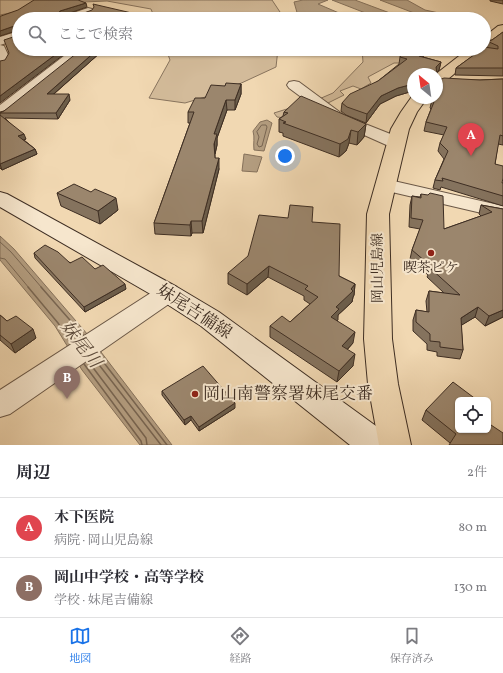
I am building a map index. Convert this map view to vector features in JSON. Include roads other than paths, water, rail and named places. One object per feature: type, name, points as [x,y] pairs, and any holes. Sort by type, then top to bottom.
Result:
[{"type":"main road","points":[[491,37],[503,28]]},
{"type":"main road","points":[[443,76],[468,56]]},
{"type":"main road","name":"岡山児島線","points":[[395,445],[384,384],[378,339],[378,214],[400,129],[415,104]]},
{"type":"main road","name":"妹尾吉備線","points":[[0,198],[168,293],[210,319],[375,445]]},
{"type":"street","points":[[0,42],[12,38]]},
{"type":"street","points":[[0,49],[3,57],[0,60]]},
{"type":"street","points":[[0,112],[72,56]]},
{"type":"street","points":[[443,81],[458,81]]},
{"type":"street","points":[[294,85],[340,119],[397,142]]},
{"type":"street","points":[[385,185],[503,212]]},
{"type":"street","points":[[0,405],[168,293]]},
{"type":"water","points":[[303,0],[328,0],[318,4],[337,12],[297,12],[294,2]]},
{"type":"water","points":[[332,0],[355,0],[387,12],[363,12]]},
{"type":"water","points":[[380,0],[407,0],[425,10],[434,12],[412,12]]},
{"type":"water","points":[[267,120],[272,123],[264,151],[254,150],[253,131],[260,122]]},
{"type":"water","points":[[244,154],[262,157],[257,172],[242,171]]},
{"type":"water","name":"妹尾川","points":[[0,236],[14,249],[88,335],[172,445],[140,445],[82,370],[55,326],[0,260]]},
{"type":"place","name":"木下医院","points":[[471,156]]},
{"type":"place","name":"喫茶ピケ","points":[[431,253]]},
{"type":"place","name":"岡山南警察署妹尾交番","points":[[195,394]]},
{"type":"place","name":"岡山中学校・高等学校","points":[[67,399]]}]
